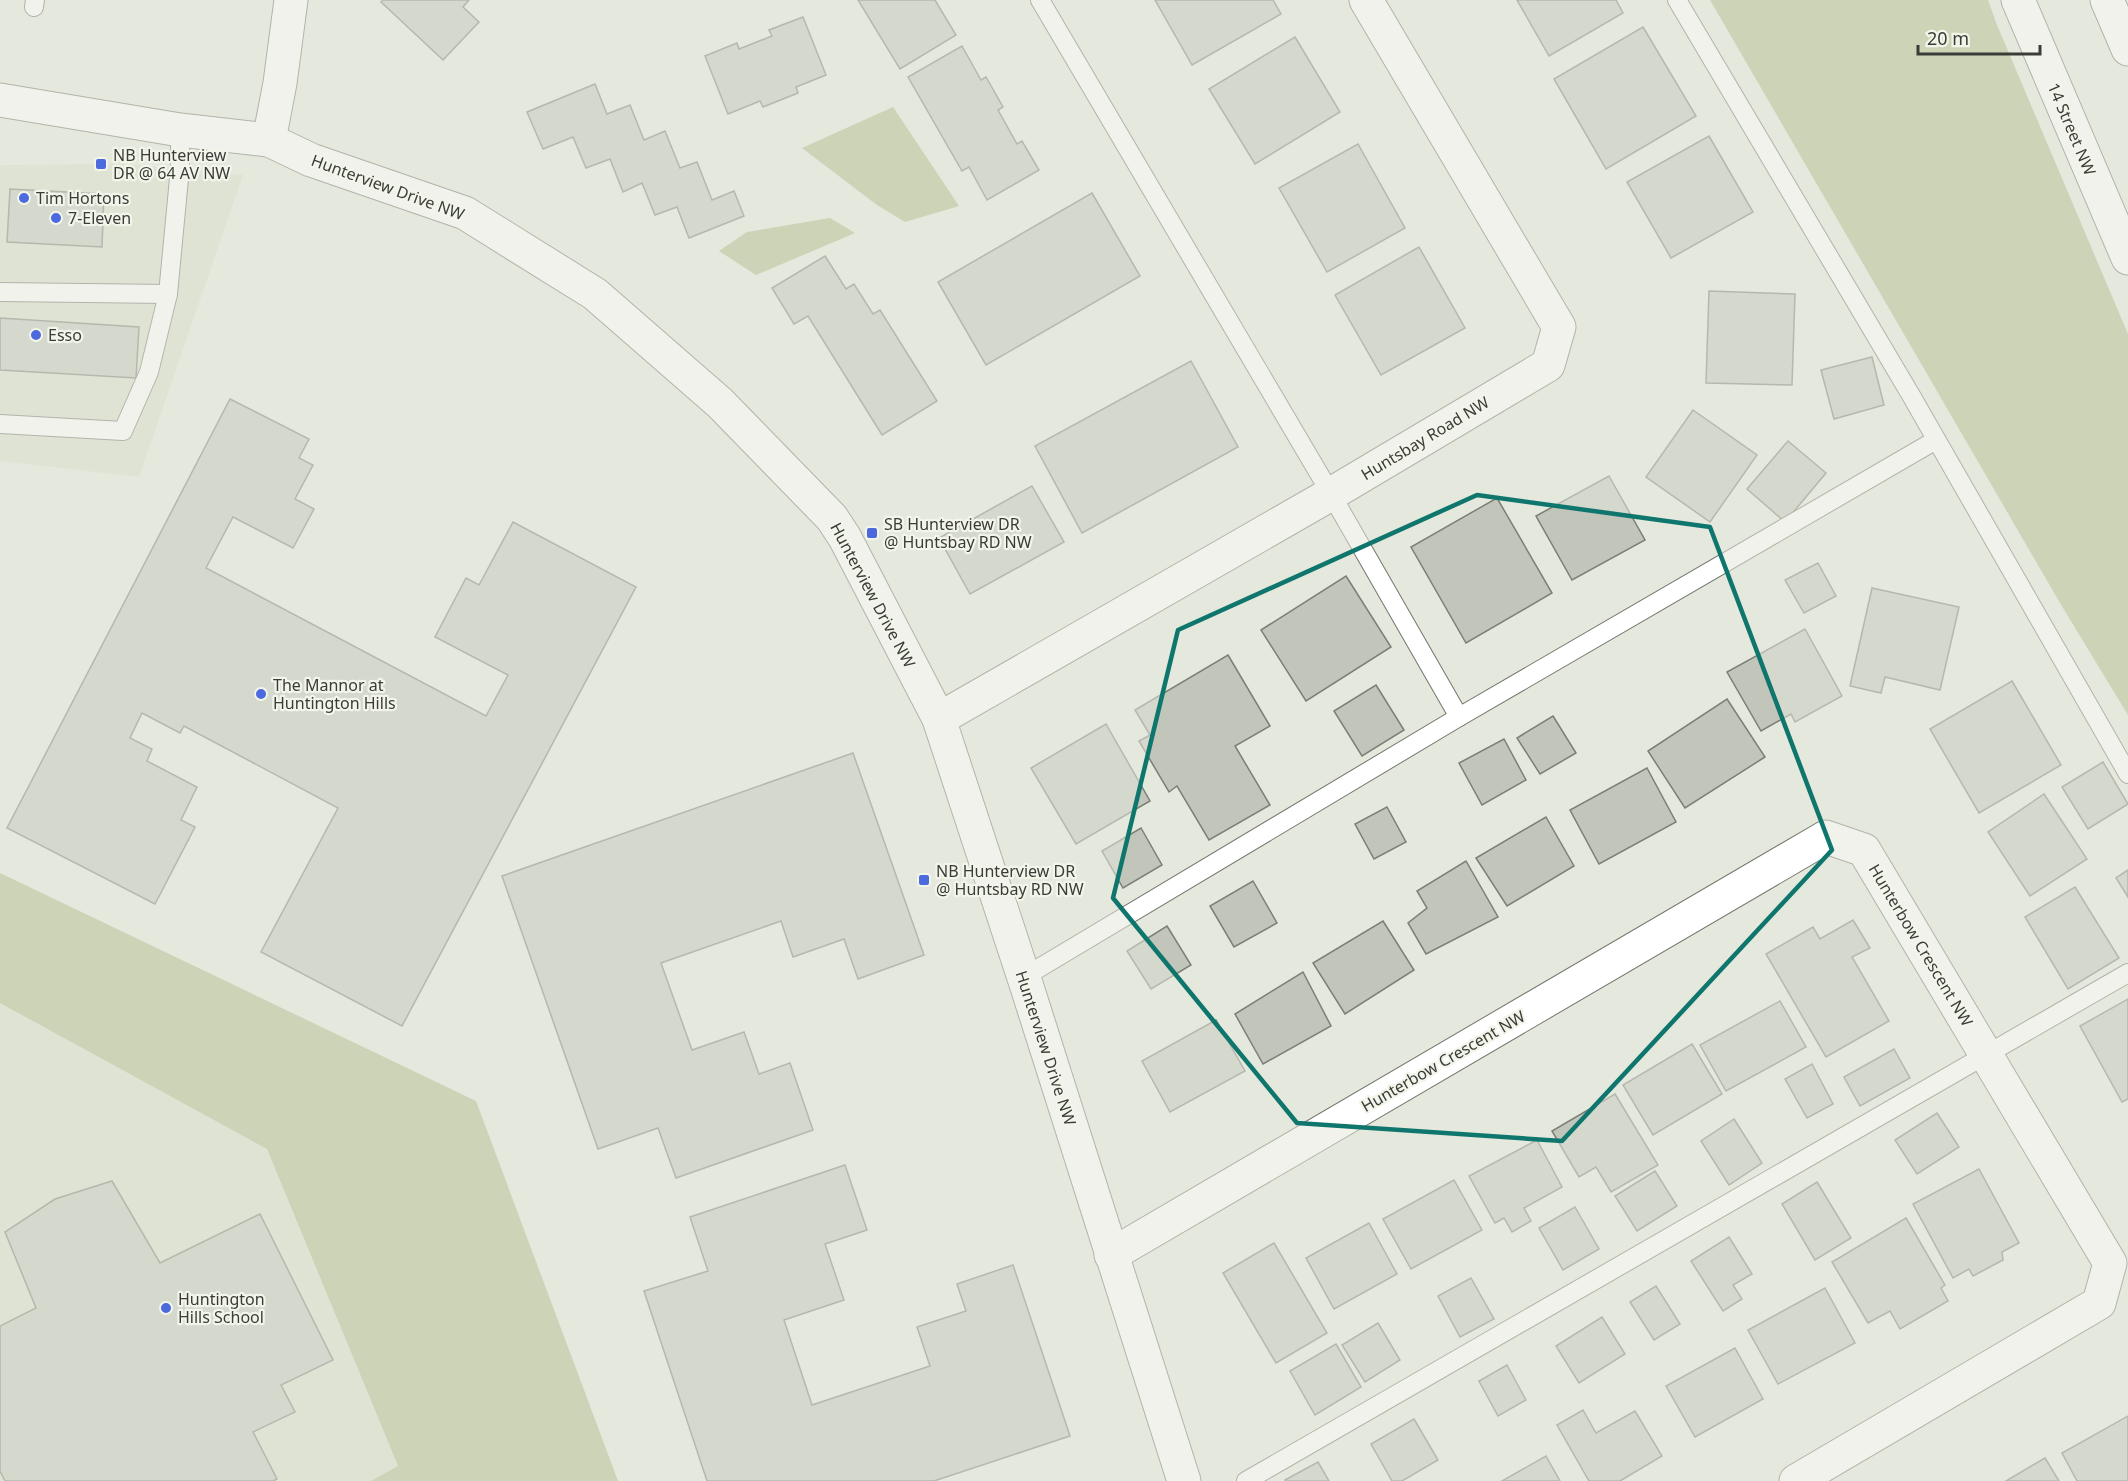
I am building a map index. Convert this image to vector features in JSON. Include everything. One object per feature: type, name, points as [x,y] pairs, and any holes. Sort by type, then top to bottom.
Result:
[{"type":"street","points":[[269,140],[280,83],[291,0]]},
{"type":"street","name":"Huntsbay Road NW","points":[[939,719],[1331,494],[1548,365],[1559,327],[1366,0]]},
{"type":"street","name":"14 Street NW","points":[[2018,0],[2128,258]]},
{"type":"street","points":[[2107,0],[2128,49]]},
{"type":"street","name":"Hunterview Drive NW","points":[[0,100],[180,130],[269,140],[311,160],[465,213],[595,294],[720,403],[832,518],[845,538],[939,719],[1024,977],[1184,1481]]},
{"type":"street","name":"Hunterbow Crescent NW","points":[[1111,1256],[1826,837],[1864,850],[2110,1263],[2100,1303],[1796,1481]]},
{"type":"lane","points":[[1040,0],[1331,494],[1459,717]]},
{"type":"lane","points":[[1677,0],[1936,440],[2128,774]]},
{"type":"lane","points":[[0,424],[123,431],[150,372],[168,294],[180,168],[180,130]]},
{"type":"lane","points":[[0,292],[168,294]]},
{"type":"lane","points":[[1024,977],[1459,717],[1936,440]]},
{"type":"lane","points":[[1246,1481],[2128,973]]},
{"type":"highlighted area","points":[[1477,495],[1710,527],[1832,850],[1562,1141],[1297,1123],[1113,898],[1178,630]]},
{"type":"shaded area","points":[[124,164],[243,175],[139,477],[0,461],[0,165]]},
{"type":"shaded area","name":"Huntington Hills School","points":[[0,1003],[267,1149],[398,1467],[371,1481],[0,1481]]},
{"type":"green space","points":[[1710,0],[1988,0],[2128,334],[2128,715],[2060,603]]},
{"type":"green space","points":[[893,107],[959,206],[905,222],[877,205],[802,148]]},
{"type":"green space","points":[[830,218],[855,233],[756,275],[719,251],[747,232]]},
{"type":"green space","points":[[0,873],[476,1101],[618,1481],[371,1481],[398,1466],[267,1149],[0,1003]]},
{"type":"building","points":[[383,0],[469,0],[463,7],[479,22],[443,60],[381,2]]},
{"type":"building","points":[[858,0],[935,0],[956,35],[900,69]]},
{"type":"building","points":[[1155,0],[1273,0],[1281,14],[1192,65]]},
{"type":"building","points":[[1517,0],[1616,0],[1623,13],[1549,56]]},
{"type":"building","points":[[803,17],[826,75],[796,87],[798,93],[763,107],[760,101],[728,114],[705,56],[737,43],[739,49],[772,36],[769,30]]},
{"type":"building","points":[[1643,27],[1696,116],[1606,169],[1554,79]]},
{"type":"building","points":[[1295,37],[1340,112],[1255,164],[1209,89]]},
{"type":"building","points":[[962,46],[981,80],[986,77],[1003,107],[998,110],[1017,144],[1022,141],[1039,170],[987,200],[969,167],[962,171],[908,77]]},
{"type":"building","points":[[595,84],[607,114],[630,105],[644,140],[665,131],[680,168],[697,162],[712,200],[734,191],[744,216],[689,238],[677,207],[655,215],[642,183],[623,192],[610,159],[586,168],[573,137],[543,149],[527,112]]},
{"type":"building","points":[[1709,136],[1753,212],[1671,258],[1627,182]]},
{"type":"building","points":[[1358,144],[1405,228],[1327,272],[1279,188]]},
{"type":"building","name":"7-Eleven","points":[[10,189],[104,194],[102,247],[7,242]]},
{"type":"building","points":[[1092,193],[1140,276],[986,365],[938,282]]},
{"type":"building","points":[[1419,247],[1465,328],[1381,375],[1335,295]]},
{"type":"building","points":[[825,256],[846,289],[854,284],[873,314],[880,310],[937,401],[882,435],[808,316],[794,324],[772,288]]},
{"type":"building","points":[[1709,291],[1795,294],[1792,385],[1706,383]]},
{"type":"building","points":[[0,318],[139,327],[136,378],[0,370]]},
{"type":"building","points":[[1872,357],[1884,405],[1834,419],[1821,370]]},
{"type":"building","points":[[1191,361],[1238,447],[1082,533],[1035,446]]},
{"type":"building","name":"The Mannor at Huntington Hills","points":[[230,399],[309,439],[299,458],[313,465],[295,499],[314,509],[293,548],[233,517],[206,568],[486,716],[508,675],[435,637],[466,578],[479,585],[513,522],[636,587],[402,1026],[261,952],[338,808],[184,726],[180,733],[142,713],[130,738],[152,749],[147,761],[197,787],[181,820],[195,827],[155,904],[7,828]]},
{"type":"building","points":[[1693,410],[1757,455],[1710,522],[1646,477]]},
{"type":"building","points":[[1788,441],[1826,473],[1785,522],[1747,489]]},
{"type":"building","points":[[1609,476],[1645,540],[1572,580],[1536,516]]},
{"type":"building","points":[[1032,486],[1064,542],[970,594],[939,538]]},
{"type":"building","points":[[1497,498],[1552,593],[1466,643],[1411,547]]},
{"type":"building","points":[[1818,563],[1836,596],[1804,613],[1785,580]]},
{"type":"building","points":[[1346,576],[1391,647],[1306,701],[1261,630]]},
{"type":"building","points":[[1872,588],[1959,607],[1940,690],[1885,677],[1881,693],[1850,686]]},
{"type":"building","points":[[1805,629],[1842,696],[1795,722],[1791,714],[1761,731],[1727,672]]},
{"type":"building","points":[[1228,655],[1270,726],[1235,746],[1270,805],[1209,840],[1177,786],[1169,792],[1139,741],[1150,735],[1135,710]]},
{"type":"building","points":[[2012,681],[2061,765],[1979,813],[1930,729]]},
{"type":"building","points":[[1376,685],[1404,730],[1362,756],[1334,711]]},
{"type":"building","points":[[1727,699],[1765,757],[1685,808],[1648,751]]},
{"type":"building","points":[[1553,716],[1576,753],[1540,774],[1517,738]]},
{"type":"building","points":[[1106,724],[1150,801],[1076,844],[1031,768]]},
{"type":"building","points":[[1504,739],[1526,780],[1482,805],[1459,763]]},
{"type":"building","points":[[853,753],[924,955],[858,979],[844,939],[793,957],[781,921],[661,963],[692,1050],[744,1032],[759,1074],[790,1063],[813,1130],[676,1178],[658,1128],[598,1149],[502,876]]},
{"type":"building","points":[[2103,762],[2128,804],[2088,829],[2062,787]]},
{"type":"building","points":[[1647,768],[1676,822],[1599,864],[1570,810]]},
{"type":"building","points":[[2044,794],[2087,859],[2030,896],[1988,832]]},
{"type":"building","points":[[1387,807],[1406,842],[1374,859],[1355,824]]},
{"type":"building","points":[[1546,817],[1574,866],[1507,906],[1476,858]]},
{"type":"building","points":[[1141,828],[1162,865],[1123,888],[1102,851]]},
{"type":"building","points":[[1466,861],[1498,917],[1426,954],[1408,923],[1427,908],[1417,891]]},
{"type":"building","points":[[2128,870],[2128,897],[2116,878]]},
{"type":"building","points":[[1253,881],[1277,923],[1234,947],[1210,906]]},
{"type":"building","points":[[2075,887],[2119,958],[2068,989],[2025,917]]},
{"type":"building","points":[[1853,920],[1870,948],[1852,957],[1889,1021],[1826,1057],[1766,954],[1813,927],[1820,939]]},
{"type":"building","points":[[1383,921],[1414,970],[1345,1014],[1313,963]]},
{"type":"building","points":[[1167,926],[1191,965],[1151,989],[1127,951]]},
{"type":"building","points":[[1303,972],[1331,1026],[1263,1064],[1235,1014]]},
{"type":"building","points":[[2128,999],[2128,1099],[2122,1102],[2080,1026]]},
{"type":"building","points":[[1780,1001],[1806,1047],[1726,1091],[1700,1045]]},
{"type":"building","points":[[1216,1020],[1245,1071],[1170,1112],[1142,1061]]},
{"type":"building","points":[[1692,1044],[1722,1094],[1653,1135],[1623,1085]]},
{"type":"building","points":[[1894,1049],[1910,1078],[1860,1106],[1844,1077]]},
{"type":"building","points":[[1812,1064],[1833,1104],[1807,1118],[1785,1079]]},
{"type":"building","points":[[1615,1094],[1658,1165],[1611,1192],[1596,1167],[1579,1177],[1552,1131]]},
{"type":"building","points":[[1937,1113],[1959,1147],[1917,1174],[1895,1140]]},
{"type":"building","points":[[1734,1119],[1762,1163],[1729,1185],[1701,1141]]},
{"type":"building","points":[[1537,1140],[1562,1187],[1524,1208],[1531,1221],[1512,1232],[1504,1218],[1495,1223],[1469,1176]]},
{"type":"building","points":[[845,1165],[867,1230],[825,1244],[844,1300],[784,1320],[812,1405],[930,1366],[917,1327],[966,1311],[957,1284],[1013,1265],[1070,1436],[934,1481],[707,1481],[644,1291],[708,1271],[690,1217]]},
{"type":"building","points":[[1979,1169],[2019,1243],[2002,1252],[2003,1260],[1973,1276],[1969,1269],[1953,1278],[1913,1204]]},
{"type":"building","points":[[1655,1171],[1677,1206],[1637,1231],[1615,1196]]},
{"type":"building","points":[[1454,1180],[1482,1230],[1411,1269],[1383,1219]]},
{"type":"building","points":[[112,1181],[160,1263],[260,1214],[333,1360],[281,1385],[295,1412],[253,1432],[277,1479],[273,1481],[5,1481],[0,1471],[0,1326],[36,1308],[5,1232],[55,1199]]},
{"type":"building","points":[[1817,1182],[1851,1238],[1815,1260],[1782,1204]]},
{"type":"building","points":[[1575,1207],[1599,1249],[1563,1270],[1539,1228]]},
{"type":"building","points":[[1906,1218],[1945,1285],[1941,1288],[1948,1301],[1900,1329],[1890,1311],[1868,1323],[1832,1262]]},
{"type":"building","points":[[1369,1223],[1397,1274],[1334,1309],[1306,1258]]},
{"type":"building","points":[[1729,1237],[1752,1274],[1733,1285],[1742,1299],[1723,1311],[1691,1261]]},
{"type":"building","points":[[1274,1243],[1327,1333],[1276,1363],[1223,1273]]},
{"type":"building","points":[[1471,1278],[1494,1319],[1460,1337],[1438,1296]]},
{"type":"building","points":[[1656,1286],[1680,1324],[1654,1340],[1630,1302]]},
{"type":"building","points":[[1825,1288],[1855,1343],[1778,1384],[1748,1330]]},
{"type":"building","points":[[1602,1317],[1625,1354],[1579,1383],[1556,1346]]},
{"type":"building","points":[[1378,1323],[1400,1360],[1365,1382],[1342,1345]]},
{"type":"building","points":[[1336,1344],[1361,1387],[1315,1415],[1290,1371]]},
{"type":"building","points":[[1735,1348],[1763,1399],[1695,1437],[1666,1386]]},
{"type":"building","points":[[1507,1365],[1526,1400],[1498,1416],[1479,1381]]},
{"type":"building","points":[[1583,1410],[1596,1433],[1635,1411],[1662,1456],[1620,1481],[1589,1481],[1557,1425]]},
{"type":"building","points":[[2128,1416],[2128,1481],[2077,1481],[2062,1453]]},
{"type":"building","points":[[1414,1419],[1438,1460],[1402,1481],[1392,1481],[1371,1444]]},
{"type":"building","points":[[1546,1456],[1560,1481],[1502,1481]]},
{"type":"building","points":[[2045,1458],[2059,1481],[2006,1481]]},
{"type":"building","points":[[1318,1462],[1329,1481],[1285,1480]]},
{"type":"place","name":"NB Hunterview DR @ 64 AV NW","points":[[101,164]]},
{"type":"place","name":"Tim Hortons","points":[[24,198]]},
{"type":"place","name":"7-Eleven","points":[[56,218]]},
{"type":"place","name":"Esso","points":[[36,335]]},
{"type":"place","name":"SB Hunterview DR @ Huntsbay RD NW","points":[[872,533]]},
{"type":"place","name":"The Mannor at Huntington Hills","points":[[261,694]]},
{"type":"place","name":"NB Hunterview DR @ Huntsbay RD NW","points":[[924,880]]},
{"type":"place","name":"Huntington Hills School","points":[[166,1308]]}]
